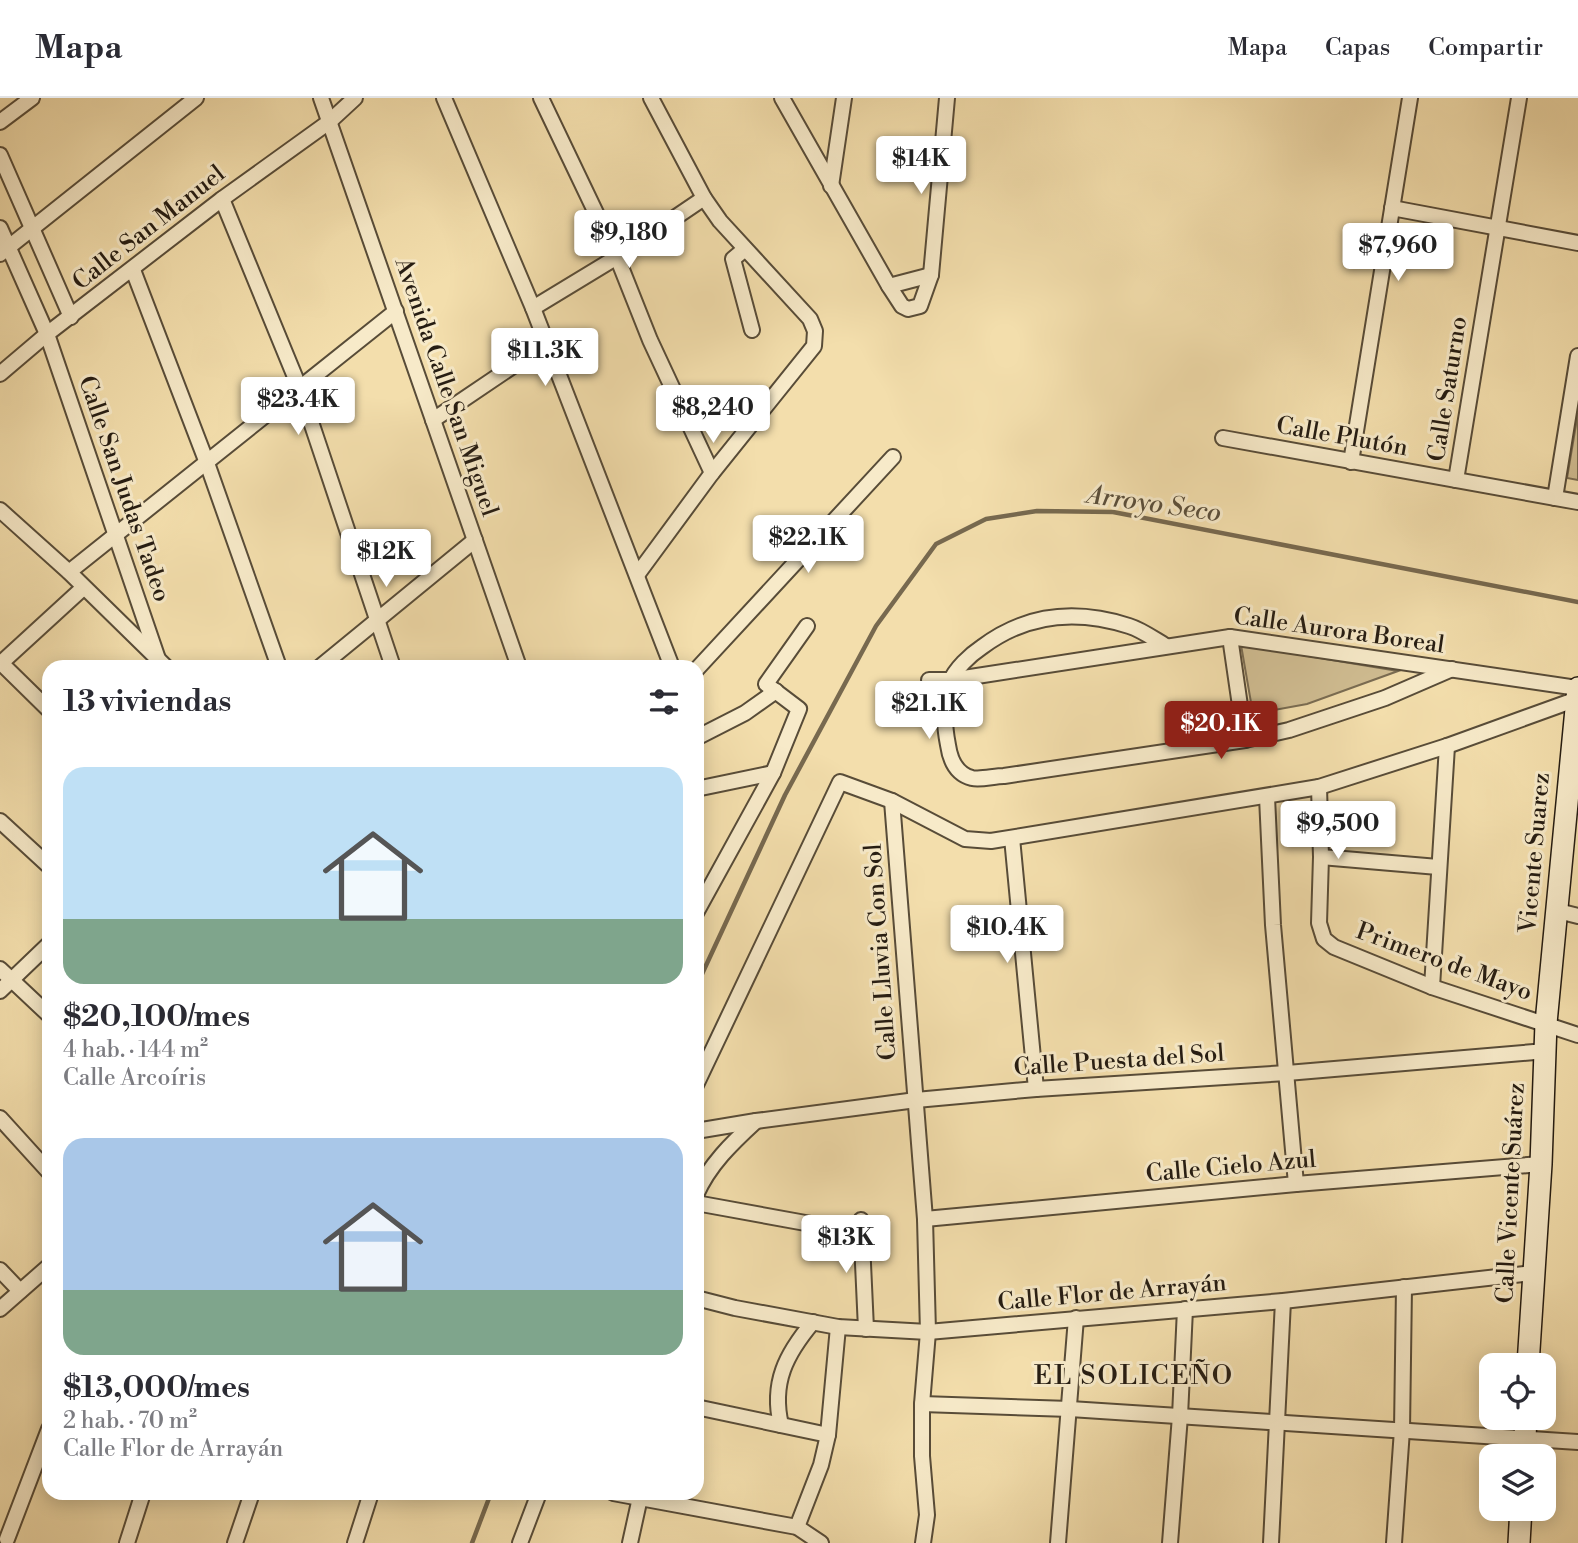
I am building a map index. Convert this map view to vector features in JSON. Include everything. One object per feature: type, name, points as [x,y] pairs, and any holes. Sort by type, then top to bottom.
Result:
[{"type":"street","points":[[0,122],[32,98]]},
{"type":"street","points":[[4,251],[195,98]]},
{"type":"street","name":"Avenida Calle San Miguel","points":[[321,98],[517,660]]},
{"type":"street","name":"Calle San Manuel","points":[[0,374],[47,334],[222,199],[330,121],[355,98]]},
{"type":"street","points":[[444,98],[533,308],[669,660]]},
{"type":"street","points":[[541,98],[617,257],[650,340],[712,473]]},
{"type":"street","points":[[637,575],[712,473],[814,346],[815,331],[810,319],[745,249],[704,198],[651,98]]},
{"type":"street","points":[[782,98],[889,286],[902,306],[908,309],[915,308],[923,301],[931,275],[947,98]]},
{"type":"street","points":[[831,186],[844,98]]},
{"type":"street","points":[[1351,461],[1410,98]]},
{"type":"street","name":"Calle Saturno","points":[[1456,480],[1519,98]]},
{"type":"street","points":[[0,155],[71,317]]},
{"type":"street","points":[[533,308],[617,257],[704,198]]},
{"type":"street","points":[[222,199],[300,389],[390,660]]},
{"type":"street","points":[[1392,208],[1578,243]]},
{"type":"street","name":"Calle San Judas Tadeo","points":[[0,228],[4,251],[47,334],[161,660]]},
{"type":"street","points":[[745,249],[733,259],[752,330]]},
{"type":"street","points":[[133,270],[207,463],[277,660]]},
{"type":"street","points":[[889,286],[931,275]]},
{"type":"street","points":[[69,572],[396,311]]},
{"type":"street","points":[[433,420],[547,344]]},
{"type":"street","points":[[1555,498],[1578,356]]},
{"type":"street","name":"Calle Plutón","points":[[1223,438],[1578,502]]},
{"type":"street","points":[[704,661],[893,457]]},
{"type":"street","points":[[0,510],[69,572],[159,660]]},
{"type":"street","points":[[328,660],[475,540]]},
{"type":"street","points":[[42,703],[0,663],[83,588]]},
{"type":"street","points":[[1166,646],[1131,626],[1106,620],[1060,617],[1025,622],[998,635],[970,655],[951,680],[944,727],[951,760],[960,772],[972,778],[1004,776],[1245,740],[1324,719],[1385,698],[1452,669]]},
{"type":"street","points":[[704,734],[745,713],[771,687],[807,626]]},
{"type":"street","points":[[1230,637],[1245,740]]},
{"type":"street","name":"Calle Aurora Boreal","points":[[929,680],[951,680],[1230,637],[1452,669],[1578,692]]},
{"type":"street","points":[[704,899],[774,773],[799,709],[771,687]]},
{"type":"street","points":[[704,1068],[840,782],[892,801],[965,839],[991,841],[1318,787],[1447,746],[1578,692]]},
{"type":"street","name":"Vicente Suarez","points":[[1546,1023],[1568,914],[1578,692]]},
{"type":"street","points":[[1432,987],[1447,746]]},
{"type":"street","points":[[704,787],[774,773]]},
{"type":"street","points":[[1318,787],[1321,857],[1438,867]]},
{"type":"street","points":[[1267,797],[1273,925],[1296,1184]]},
{"type":"street","name":"Calle Lluvia Con Sol","points":[[892,801],[916,1100]]},
{"type":"street","points":[[0,821],[42,860]]},
{"type":"street","points":[[1012,838],[1036,1089]]},
{"type":"street","name":"Primero de Mayo","points":[[1321,857],[1320,932],[1334,947],[1432,987],[1578,1035]]},
{"type":"street","points":[[0,990],[42,951]]},
{"type":"street","points":[[0,969],[42,1009]]},
{"type":"street","name":"Calle Vicente Suárez","points":[[1529,1353],[1541,1164],[1546,1023]]},
{"type":"street","name":"Calle Puesta del Sol","points":[[704,1130],[916,1100],[1546,1051]]},
{"type":"street","points":[[916,1100],[925,1219],[928,1332],[922,1404],[922,1456],[927,1515],[923,1543]]},
{"type":"street","points":[[0,1118],[42,1164]]},
{"type":"street","points":[[704,1181],[729,1145],[755,1121]]},
{"type":"street","name":"Calle Cielo Azul","points":[[925,1219],[1541,1164]]},
{"type":"street","points":[[704,1204],[822,1226]]},
{"type":"street","points":[[861,1220],[866,1329]]},
{"type":"street","points":[[0,1270],[20,1291]]},
{"type":"street","points":[[0,1309],[42,1272]]},
{"type":"street","name":"Calle Flor de Arrayán","points":[[704,1300],[838,1327],[928,1332],[1283,1301],[1533,1273]]},
{"type":"street","points":[[1394,1543],[1402,1430],[1404,1287]]},
{"type":"street","points":[[1271,1543],[1283,1301]]},
{"type":"street","points":[[1170,1543],[1185,1309]]},
{"type":"street","points":[[1058,1543],[1076,1318]]},
{"type":"street","points":[[781,1425],[776,1406],[779,1381],[792,1347],[813,1322]]},
{"type":"street","points":[[797,1527],[821,1465],[828,1435],[838,1327]]},
{"type":"street","points":[[922,1404],[1070,1409],[1402,1430],[1497,1444]]},
{"type":"street","points":[[704,1408],[828,1435]]},
{"type":"street","points":[[1556,1444],[1578,1442]]},
{"type":"street","points":[[6,1538],[42,1447]]},
{"type":"street","points":[[127,1543],[141,1500]]},
{"type":"street","points":[[234,1543],[249,1500]]},
{"type":"street","points":[[355,1543],[369,1500]]},
{"type":"street","points":[[522,1542],[537,1500]]},
{"type":"street","points":[[630,1543],[639,1500]]},
{"type":"street","points":[[660,1500],[797,1527],[816,1542]]},
{"type":"street","points":[[1519,1543],[1520,1521]]},
{"type":"shaded area","points":[[1578,413],[1578,480],[1567,478]]},
{"type":"shaded area","points":[[1241,645],[1398,671],[1307,704],[1253,714]]},
{"type":"waterway","name":"Arroyo Seco","points":[[704,970],[785,795],[876,626],[936,544],[986,519],[1037,511],[1113,512],[1578,602]]},
{"type":"waterway","name":"Arroyo Seco","points":[[472,1543],[488,1500]]},
{"type":"district","name":"EL SOLICEÑO","points":[[1134,1376]]}]
